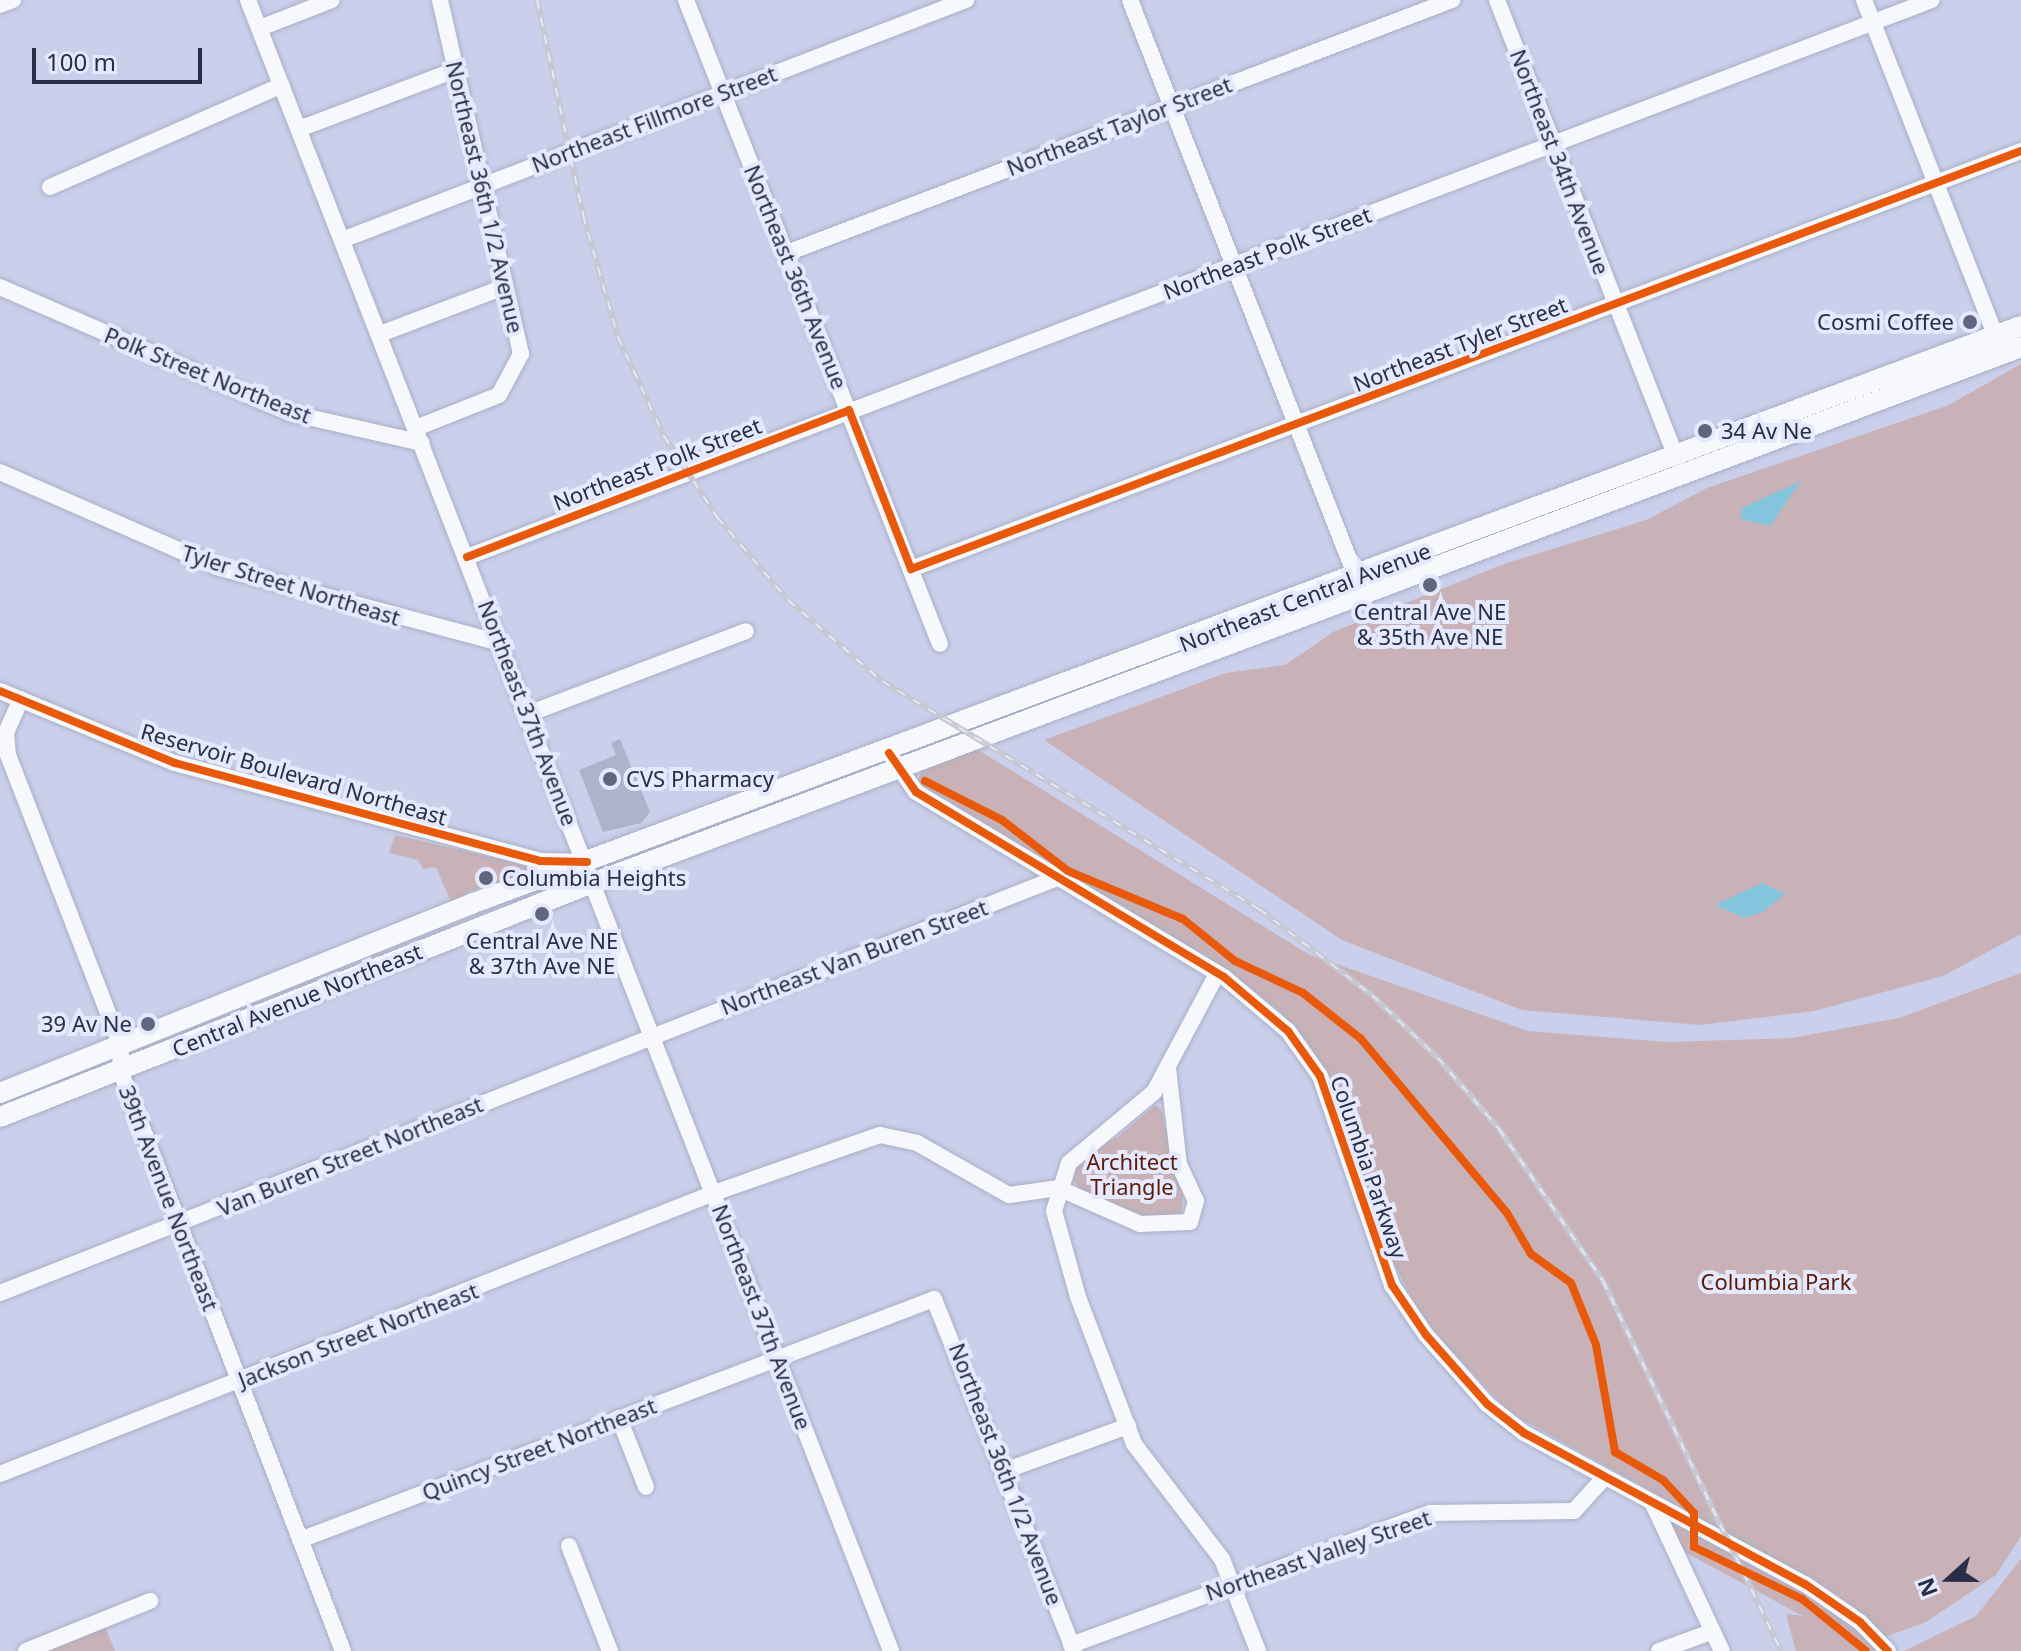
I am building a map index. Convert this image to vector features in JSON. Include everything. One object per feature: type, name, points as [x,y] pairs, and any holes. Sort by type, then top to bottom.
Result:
[{"type":"main road","name":"Northeast Central Avenue","points":[[595,882],[894,762],[2006,346],[2021,326]]},
{"type":"main road","name":"Northeast Central Avenue","points":[[1359,586],[1676,457],[2006,346]]},
{"type":"main road","name":"Northeast Central Avenue","points":[[587,862],[894,762]]},
{"type":"main road","name":"Central Avenue Northeast","points":[[0,1093],[471,904],[587,862]]},
{"type":"main road","name":"Central Avenue Northeast","points":[[0,1117],[595,882]]},
{"type":"main road","points":[[402,958],[414,942],[447,926],[471,904]]},
{"type":"main road","points":[[339,983],[397,948],[400,933]]},
{"type":"street","points":[[0,5],[13,0]]},
{"type":"street","name":"Northeast 37th Avenue","points":[[248,0],[595,882],[891,1651]]},
{"type":"street","points":[[260,28],[332,0]]},
{"type":"street","name":"Northeast 36th 1/2 Avenue","points":[[419,436],[499,395],[518,370],[519,340],[502,288],[440,0]]},
{"type":"street","name":"Northeast 36th Avenue","points":[[686,0],[940,644]]},
{"type":"street","name":"Northeast Fillmore Street","points":[[342,240],[480,184],[966,0]]},
{"type":"street","points":[[1130,0],[1359,586]]},
{"type":"street","name":"Northeast Taylor Street","points":[[787,253],[1452,0]]},
{"type":"street","name":"Northeast 34th Avenue","points":[[1497,0],[1676,457]]},
{"type":"street","points":[[1864,0],[1935,183],[2006,346]]},
{"type":"street","name":"Northeast Polk Street","points":[[467,557],[1932,0]]},
{"type":"street","points":[[299,129],[455,70]]},
{"type":"street","points":[[50,187],[282,85]]},
{"type":"street","name":"Northeast Tyler Street","points":[[911,569],[2021,151]]},
{"type":"street","name":"Polk Street Northeast","points":[[0,287],[290,413],[419,436]]},
{"type":"street","points":[[380,334],[502,288]]},
{"type":"street","name":"Tyler Street Northeast","points":[[0,472],[217,567],[500,643]]},
{"type":"street","points":[[528,714],[746,631]]},
{"type":"street","name":"Reservoir Boulevard Northeast","points":[[0,691],[175,763],[540,861],[587,862]]},
{"type":"street","name":"39th Avenue Northeast","points":[[21,699],[6,733],[8,755],[121,1046],[120,1070],[343,1651]]},
{"type":"street","name":"Columbia Parkway","points":[[894,762],[916,792],[1259,1002],[1306,1051],[1332,1109],[1380,1260],[1426,1335],[1487,1404],[1604,1478],[1805,1584],[1860,1622],[1888,1651]]},
{"type":"street","name":"Northeast Van Buren Street","points":[[653,1033],[1055,879]]},
{"type":"street","points":[[1217,974],[1168,1069],[1135,1114],[1080,1150],[1058,1188],[1054,1211],[1078,1297],[1145,1464],[1208,1536],[1232,1584],[1258,1651]]},
{"type":"street","name":"Van Buren Street Northeast","points":[[0,1293],[653,1033]]},
{"type":"street","points":[[1058,1188],[1140,1224],[1190,1222],[1196,1201],[1179,1165],[1168,1069]]},
{"type":"street","name":"Jackson Street Northeast","points":[[0,1474],[714,1193],[880,1135],[917,1143],[1009,1195],[1058,1188]]},
{"type":"street","name":"Northeast 36th 1/2 Avenue","points":[[934,1299],[1072,1648]]},
{"type":"street","name":"Quincy Street Northeast","points":[[300,1540],[934,1299]]},
{"type":"street","points":[[619,1418],[646,1487]]},
{"type":"street","points":[[1004,1471],[1128,1426]]},
{"type":"street","name":"Northeast Valley Street","points":[[1072,1648],[1232,1584],[1430,1513],[1574,1511],[1604,1478]]},
{"type":"street","points":[[1653,1504],[1722,1651]]},
{"type":"street","points":[[569,1546],[610,1651]]},
{"type":"street","points":[[26,1651],[150,1601]]},
{"type":"street","points":[[1659,1651],[1711,1632]]},
{"type":"green space","points":[[2021,364],[2021,934],[1943,976],[1814,1011],[1700,1025],[1522,1010],[1342,940],[1044,740],[1226,673],[1285,665],[1335,631],[1507,563],[1646,520],[1707,488],[1949,405]]},
{"type":"green space","name":"Columbia Park","points":[[975,748],[1308,954],[1528,1031],[1667,1042],[1792,1038],[1899,1018],[2021,973],[2021,1536],[1996,1575],[1926,1622],[1885,1637],[1888,1651],[1796,1651],[1786,1614],[1803,1616],[1681,1550],[1649,1490],[1509,1412],[1423,1320],[1375,1227],[1323,1068],[1282,1013],[1242,982],[926,793],[918,782],[922,768]]},
{"type":"green space","points":[[395,835],[517,863],[537,871],[470,891],[452,905],[436,867],[423,869],[418,860],[389,853]]},
{"type":"green space","name":"Architect Triangle","points":[[1155,1105],[1161,1109],[1183,1195],[1181,1218],[1150,1220],[1082,1192],[1070,1175],[1083,1154],[1118,1137]]},
{"type":"green space","points":[[2021,1559],[2021,1651],[1904,1651],[1976,1616]]},
{"type":"green space","points":[[105,1627],[115,1651],[49,1651]]},
{"type":"water","points":[[1801,481],[1770,526],[1740,519],[1742,508]]},
{"type":"water","points":[[1762,883],[1785,894],[1763,912],[1744,918],[1715,905]]},
{"type":"building","name":"CVS Pharmacy","points":[[620,739],[650,812],[641,823],[603,832],[579,770],[616,755],[611,743]]},
{"type":"railway","points":[[537,0],[583,215],[618,337],[664,436],[717,517],[788,600],[882,681],[1259,909],[1372,995],[1438,1058],[1499,1129],[1603,1281],[1781,1651]]},
{"type":"cycle path","points":[[467,557],[849,410],[911,569],[2021,151]]},
{"type":"cycle path","points":[[0,691],[175,763],[540,861],[587,862]]},
{"type":"cycle path","points":[[889,753],[916,792],[1224,977],[1288,1031],[1320,1076],[1392,1285],[1426,1335],[1487,1404],[1524,1433],[1805,1584],[1860,1622],[1888,1651]]},
{"type":"cycle path","points":[[925,781],[1002,820],[1068,871],[1183,919],[1235,961],[1303,993],[1361,1039],[1507,1213],[1531,1254],[1571,1283],[1596,1345],[1615,1452],[1663,1480],[1694,1513],[1694,1547],[1802,1599],[1866,1651]]},
{"type":"place","name":"Cosmi Coffee","points":[[1970,322]]},
{"type":"place","name":"34 Av Ne","points":[[1705,431]]},
{"type":"place","name":"Central Ave NE & 35th Ave NE","points":[[1430,585]]},
{"type":"place","name":"CVS Pharmacy","points":[[610,779]]},
{"type":"place","name":"Columbia Heights","points":[[486,878]]},
{"type":"place","name":"Central Ave NE & 37th Ave NE","points":[[542,914]]},
{"type":"place","name":"39 Av Ne","points":[[148,1024]]}]
